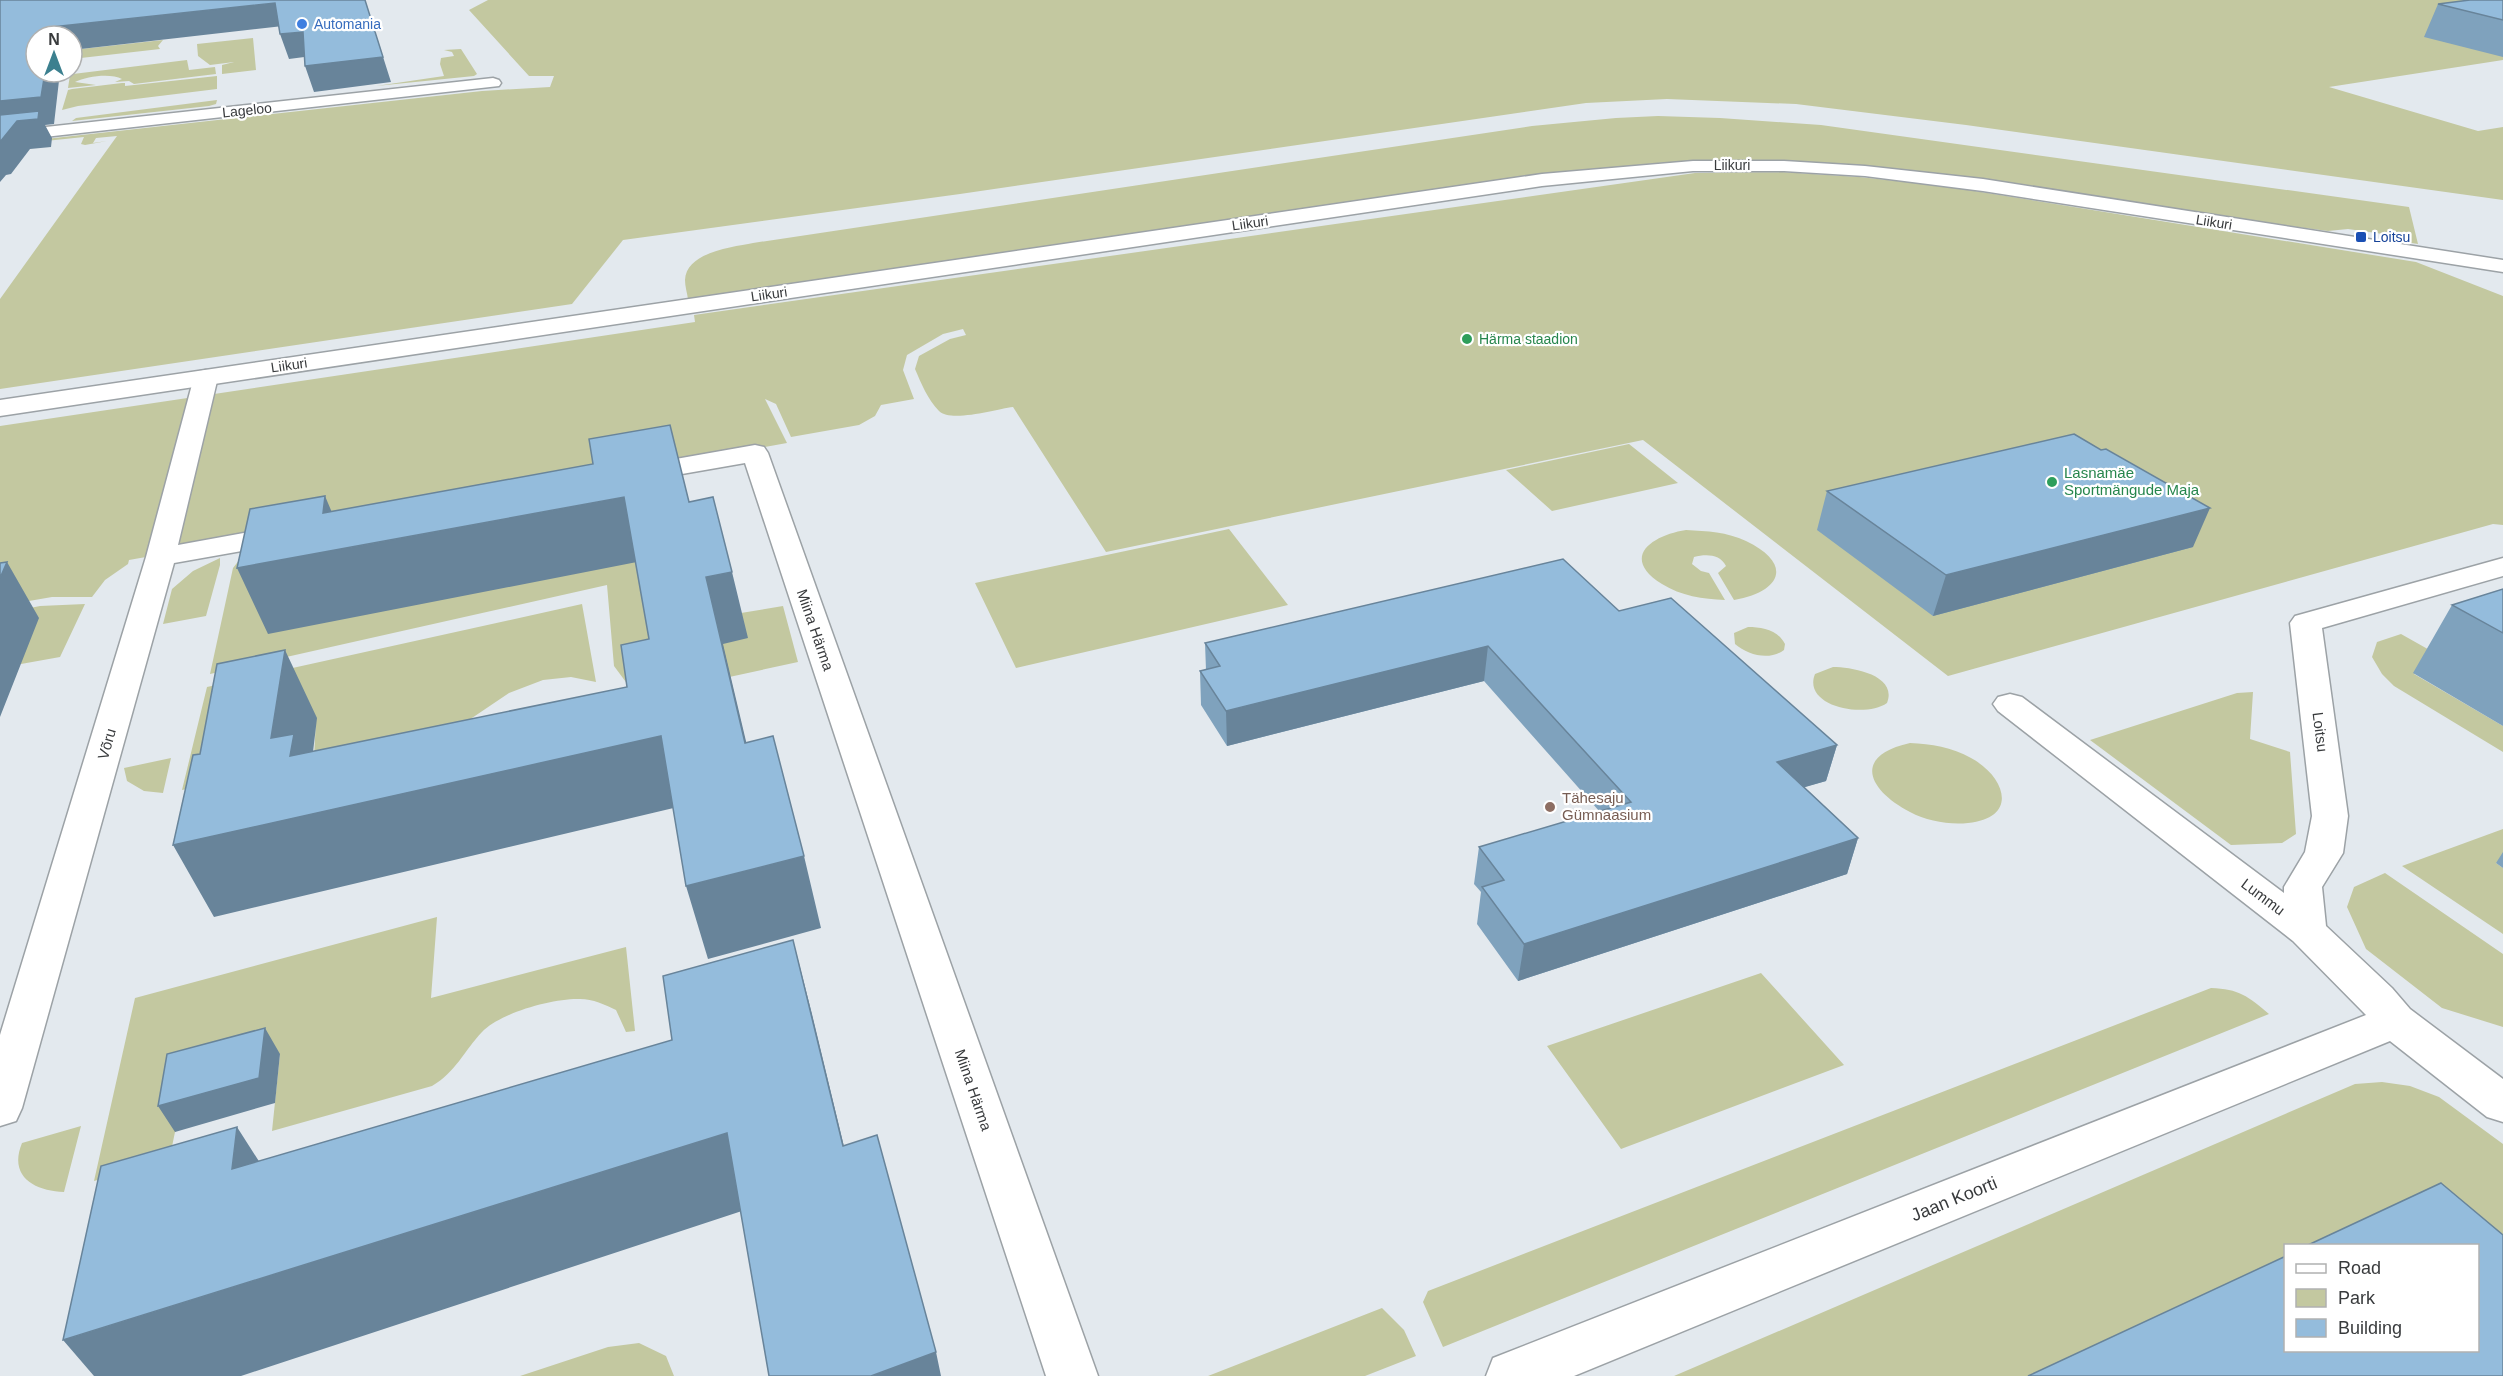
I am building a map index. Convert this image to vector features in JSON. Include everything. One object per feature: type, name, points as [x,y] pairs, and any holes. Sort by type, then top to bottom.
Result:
[{"type":"street","name":"Lageloo","points":[[0,137],[494,82]]},
{"type":"street","name":"Liikuri","points":[[0,408],[1542,180],[1693,166],[1805,167],[1934,179],[2503,266]]},
{"type":"street","name":"Võru","points":[[0,1108],[161,557],[206,378]]},
{"type":"street","name":"Miina Härma","points":[[604,479],[754,453],[1072,1376]]},
{"type":"street","points":[[161,557],[314,530]]},
{"type":"street","name":"Loitsu","points":[[2307,931],[2303,887],[2324,853],[2330,816],[2306,623],[2503,567]]},
{"type":"street","name":"Lummu","points":[[2010,704],[2307,931],[2377,999],[2395,1021],[2503,1104]]},
{"type":"street","name":"Jaan Koorti","points":[[1512,1376],[2395,1021]]},
{"type":"green space","points":[[488,0],[2503,0],[2503,60],[2329,87],[2478,131],[2503,127],[2503,200],[1966,125],[1796,104],[1667,99],[1586,103],[960,194],[623,240],[572,304],[0,389],[0,299],[117,136],[96,138],[93,143],[107,141],[85,145],[81,144],[84,137],[0,144],[482,91],[550,87],[554,76],[529,76],[469,10]]},
{"type":"green space","points":[[253,38],[256,70],[222,74],[222,65],[234,62],[210,65],[198,56],[197,44]]},
{"type":"green space","points":[[163,40],[158,46],[160,49],[84,58],[84,49]]},
{"type":"green space","points":[[461,49],[477,74],[474,76],[376,86],[444,76],[440,64],[441,58],[454,56],[452,52],[444,50]]},
{"type":"green space","points":[[187,60],[189,70],[215,67],[216,74],[134,84],[129,81],[115,82],[122,79],[112,76],[84,79],[84,73]]},
{"type":"green space","points":[[217,76],[217,89],[78,106],[62,110],[68,90],[72,89]]},
{"type":"green space","points":[[69,84],[96,85],[68,88]]},
{"type":"green space","points":[[217,100],[216,104],[209,106],[72,121],[76,118]]},
{"type":"green space","points":[[1658,116],[1821,125],[2409,207],[2418,244],[2392,240],[2383,234],[2348,229],[2328,231],[2282,225],[2282,228],[1954,177],[1718,161],[1657,163],[1526,178],[688,299],[685,280],[687,271],[693,263],[712,252],[753,243],[1532,126]]},
{"type":"green space","points":[[1782,172],[1944,186],[2416,262],[2503,296],[2503,525],[2493,524],[1948,676],[1643,440],[1106,552],[1013,407],[953,416],[939,411],[931,402],[915,369],[919,356],[950,339],[966,335],[963,329],[943,334],[907,355],[903,370],[914,399],[881,405],[875,416],[859,425],[791,437],[776,404],[765,399],[787,443],[129,560],[128,564],[105,580],[92,597],[52,597],[0,606],[0,426],[695,322],[694,315],[1695,173]]},
{"type":"green space","points":[[1629,444],[1678,483],[1552,511],[1506,470]]},
{"type":"green space","points":[[1229,529],[1288,605],[1016,668],[975,583]]},
{"type":"green space","points":[[1686,530],[1724,534],[1746,541],[1771,559],[1776,568],[1776,576],[1771,584],[1762,591],[1734,600],[1718,573],[1726,566],[1716,557],[1703,555],[1694,557],[1692,564],[1701,571],[1709,573],[1725,600],[1692,596],[1669,588],[1649,574],[1643,565],[1642,556],[1653,542]]},
{"type":"green space","points":[[661,557],[741,613],[783,606],[798,662],[637,697],[614,666],[607,585],[210,674],[233,568],[240,559]]},
{"type":"green space","points":[[220,558],[206,616],[163,624],[172,589],[193,571]]},
{"type":"green space","points":[[85,604],[60,657],[21,664],[0,614],[40,606]]},
{"type":"green space","points":[[582,604],[596,682],[571,677],[543,680],[509,693],[466,722],[314,759],[316,719],[239,777],[182,790],[207,687]]},
{"type":"green space","points":[[1748,627],[1774,632],[1785,644],[1784,650],[1765,656],[1752,654],[1740,648],[1735,644],[1734,633]]},
{"type":"green space","points":[[2401,634],[2449,661],[2414,674],[2503,726],[2503,752],[2394,686],[2382,674],[2372,657],[2377,642]]},
{"type":"green space","points":[[1833,667],[1861,671],[1880,679],[1889,693],[1887,703],[1877,708],[1864,710],[1838,707],[1826,701],[1813,685],[1815,674]]},
{"type":"green space","points":[[2253,692],[2250,739],[2290,752],[2296,834],[2282,843],[2231,845],[2090,740],[2237,693]]},
{"type":"green space","points":[[1910,743],[1949,749],[1964,754],[1983,766],[1999,786],[2002,796],[2001,805],[1995,813],[1984,820],[1968,823],[1938,822],[1910,812],[1896,804],[1876,784],[1872,774],[1873,765],[1879,756],[1891,749]]},
{"type":"green space","points":[[171,758],[163,793],[144,791],[127,781],[124,768]]},
{"type":"green space","points":[[2503,829],[2503,860],[2496,863],[2503,868],[2503,934],[2402,866]]},
{"type":"green space","points":[[2385,873],[2503,954],[2503,1027],[2442,1008],[2366,949],[2347,907],[2354,887]]},
{"type":"green space","points":[[437,917],[431,998],[626,947],[635,1031],[626,1032],[616,1010],[592,1000],[566,1000],[540,1004],[513,1013],[490,1025],[447,1074],[432,1086],[272,1131],[280,1054],[175,1132],[169,1161],[94,1181],[135,998]]},
{"type":"green space","points":[[1761,973],[1844,1065],[1621,1149],[1547,1046]]},
{"type":"green space","points":[[2211,988],[2229,990],[2243,995],[2269,1014],[1443,1347],[1423,1302],[1428,1291]]},
{"type":"green space","points":[[2382,1082],[2410,1086],[2439,1097],[2503,1144],[2503,1257],[2431,1196],[2328,1244],[2284,1244],[2284,1265],[2048,1376],[1674,1376],[2355,1084]]},
{"type":"green space","points":[[81,1126],[64,1192],[43,1189],[27,1180],[21,1173],[19,1165],[22,1143]]},
{"type":"green space","points":[[1382,1308],[1404,1330],[1416,1356],[1365,1376],[1208,1376]]},
{"type":"green space","points":[[639,1343],[666,1356],[674,1376],[520,1376],[608,1347]]},
{"type":"building","points":[[0,0],[365,0],[383,57],[305,66],[303,32],[280,34],[275,3],[80,24],[24,24],[24,84],[43,84],[41,97],[0,101]]},
{"type":"building","points":[[2470,0],[2503,0],[2503,20],[2438,4]]},
{"type":"building","points":[[39,111],[38,119],[17,121],[0,142],[0,115]]},
{"type":"building","points":[[670,425],[689,502],[713,497],[732,572],[706,577],[745,743],[773,736],[804,856],[686,886],[661,736],[173,845],[193,755],[200,754],[217,664],[285,650],[271,738],[294,734],[290,756],[627,687],[621,645],[649,639],[624,497],[237,568],[250,509],[325,496],[323,513],[593,464],[589,439]]},
{"type":"building","points":[[2074,434],[2101,450],[2106,449],[2210,508],[1946,575],[1827,491]]},
{"type":"building","points":[[1563,559],[1619,611],[1671,598],[1837,745],[1777,762],[1858,838],[1524,944],[1482,887],[1504,880],[1479,847],[1631,802],[1488,646],[1226,711],[1200,671],[1220,666],[1205,643]]},
{"type":"building","points":[[7,562],[0,578],[0,563]]},
{"type":"building","points":[[2503,589],[2503,633],[2452,605]]},
{"type":"building","points":[[793,940],[843,1146],[877,1135],[936,1352],[871,1376],[769,1376],[727,1133],[63,1340],[101,1166],[237,1127],[232,1169],[672,1040],[663,976]]},
{"type":"building","points":[[265,1028],[259,1078],[158,1106],[167,1054]]},
{"type":"building","points":[[2441,1183],[2503,1235],[2503,1376],[2028,1376],[2284,1257],[2284,1352],[2479,1352],[2479,1244],[2310,1244]]},
{"type":"place","name":"Automania","points":[[302,24]]},
{"type":"place","name":"Loitsu","points":[[2361,237]]},
{"type":"place","name":"Härma staadion","points":[[1467,339]]},
{"type":"place","name":"Lasnamäe Sportmängude Maja","points":[[2052,482]]},
{"type":"place","name":"Tähesaju Gümnaasium","points":[[1550,807]]}]
